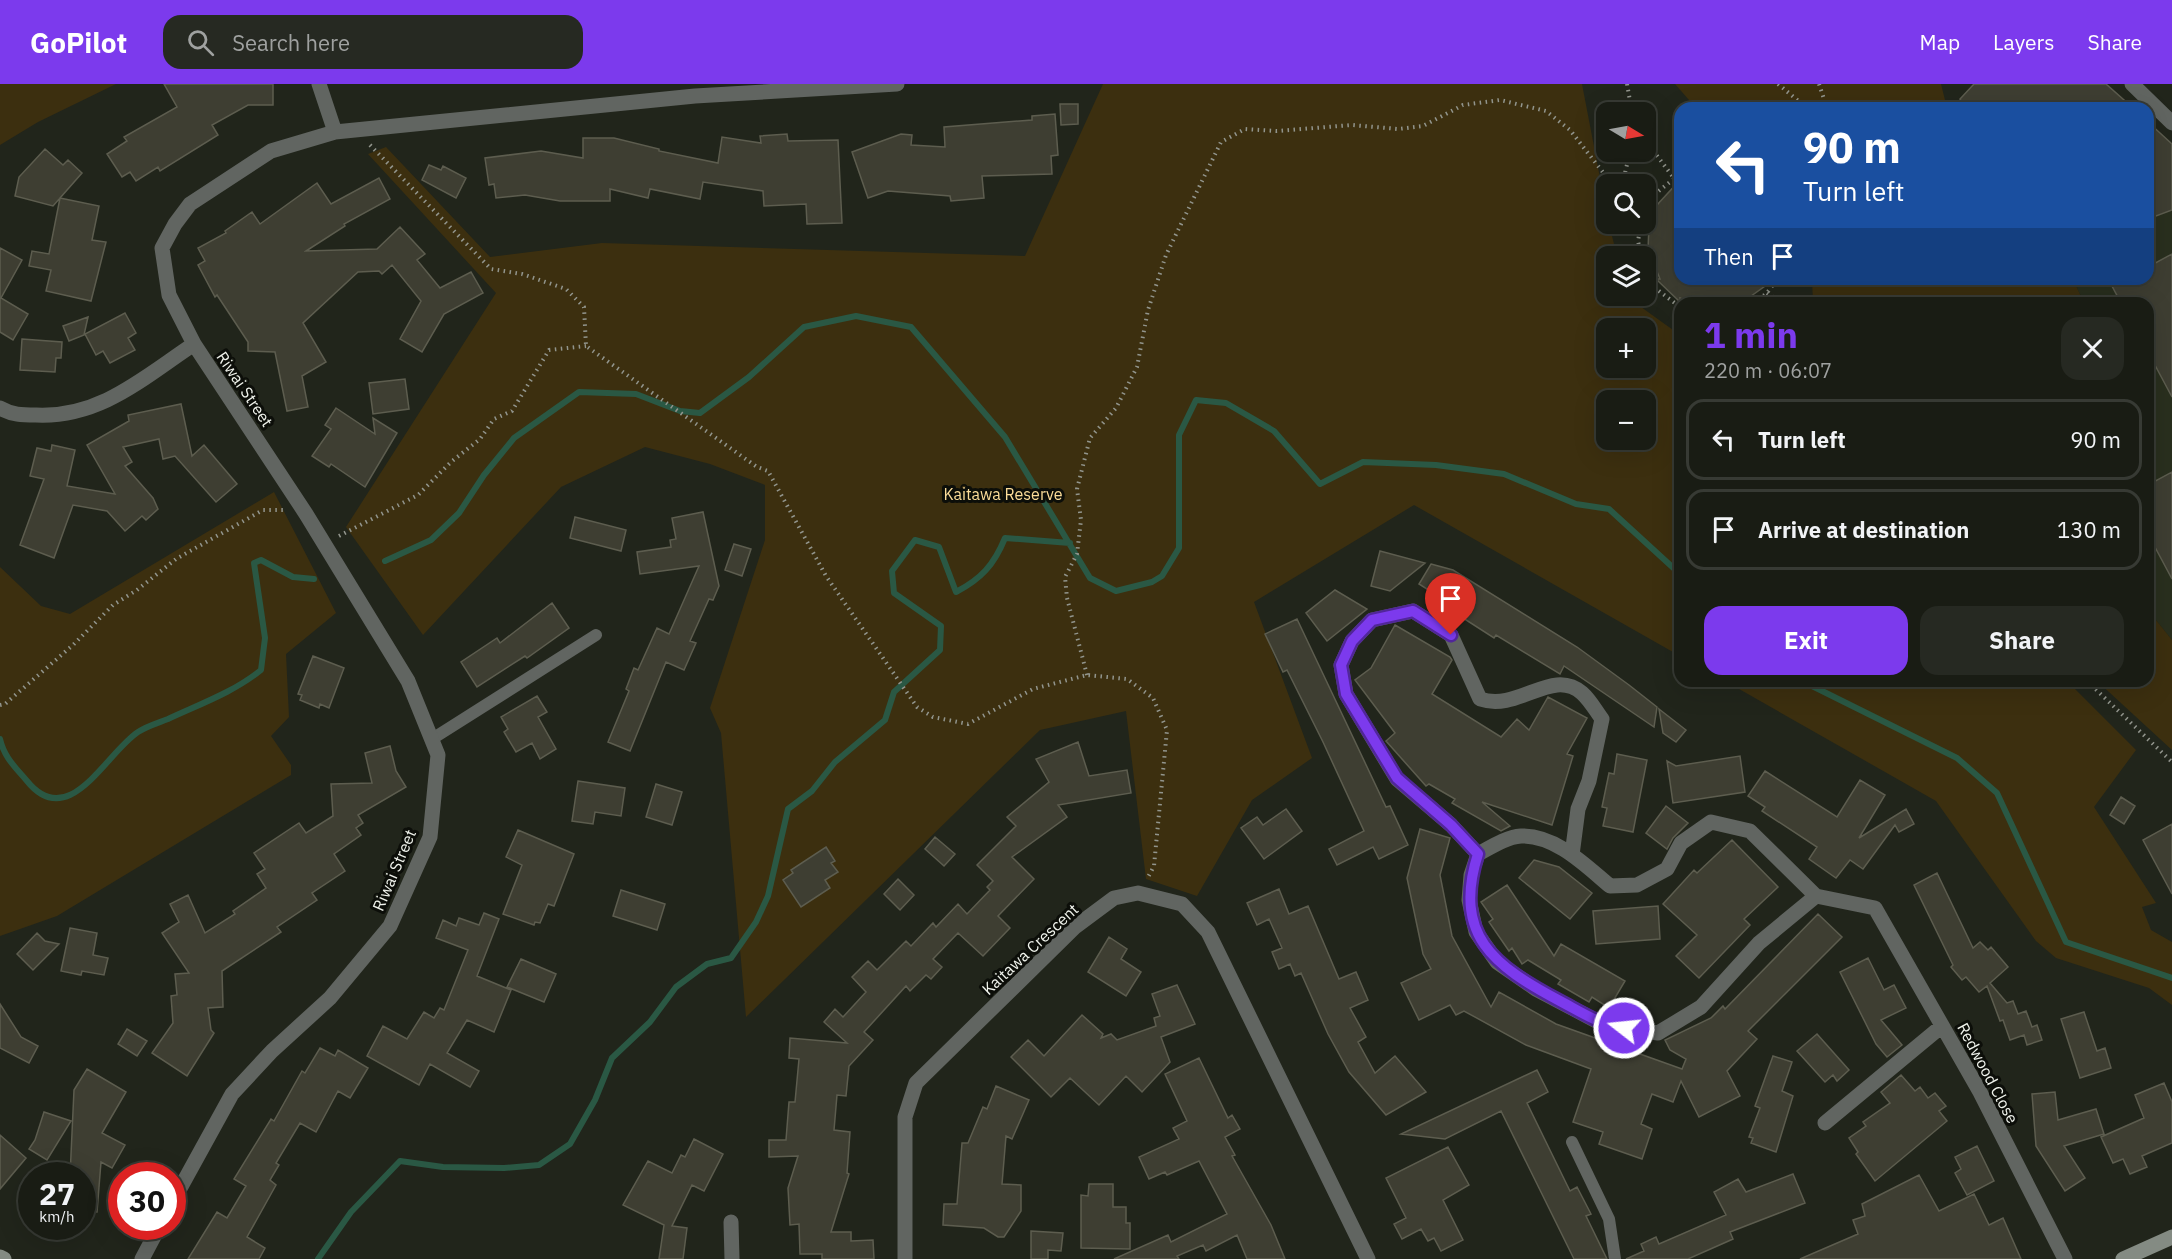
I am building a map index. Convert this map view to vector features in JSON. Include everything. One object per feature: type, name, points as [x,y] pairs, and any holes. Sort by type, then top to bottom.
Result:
[{"type":"street","points":[[319,84],[335,132]]},
{"type":"street","name":"Riwai Street","points":[[186,1178],[232,1094],[272,1051],[330,998],[390,926],[430,837],[438,755],[408,681],[306,514],[194,344],[169,295],[162,248],[175,224],[189,204],[271,151],[335,132],[695,96],[897,84]]},
{"type":"street","points":[[2132,84],[2150,102]]},
{"type":"street","points":[[2154,105],[2172,123]]},
{"type":"street","points":[[0,408],[12,414],[60,416],[102,405],[194,344]]},
{"type":"street","points":[[1478,854],[1451,825],[1397,778],[1346,694],[1341,665],[1352,641],[1372,620],[1413,611],[1451,635],[1480,699],[1492,703],[1514,701],[1538,688],[1561,684],[1582,692],[1602,720],[1589,781],[1578,809],[1572,855]]},
{"type":"street","points":[[1711,822],[1750,831],[1816,896],[1759,943],[1701,1007],[1658,1033],[1606,1026],[1536,989],[1497,962],[1476,932],[1469,900],[1471,876],[1478,854],[1497,843],[1521,836],[1545,840],[1572,855],[1610,886],[1637,885],[1667,869],[1682,843],[1711,822]]},
{"type":"street","points":[[1138,893],[1182,904],[1208,932],[1368,1259]]},
{"type":"street","name":"Kaitawa Crescent","points":[[905,1259],[906,1117],[916,1083],[1075,927],[1114,898],[1138,893]]},
{"type":"street","name":"Redwood Close","points":[[1816,896],[1875,908],[1980,1092],[2065,1259]]},
{"type":"street","points":[[1825,1123],[1942,1026]]},
{"type":"street","points":[[731,1222],[732,1259]]},
{"type":"street","points":[[2123,1259],[2172,1237]]},
{"type":"street","points":[[142,1259],[152,1240]]},
{"type":"street","points":[[0,1257],[4,1259]]},
{"type":"lane","points":[[432,739],[596,635]]},
{"type":"lane","points":[[1572,1142],[1609,1219],[1615,1259]]},
{"type":"path","points":[[1627,84],[1630,102]]},
{"type":"path","points":[[1778,84],[1800,102]]},
{"type":"path","points":[[1819,84],[1825,102]]},
{"type":"path","points":[[1087,675],[1067,598],[1065,577],[1077,554],[1081,520],[1077,489],[1090,438],[1116,408],[1137,367],[1148,310],[1166,255],[1221,142],[1245,129],[1277,131],[1352,125],[1398,129],[1423,126],[1463,105],[1500,100],[1546,111],[1570,130],[1609,180],[1625,173],[1628,162]]},
{"type":"path","points":[[355,129],[491,269],[522,274],[566,289],[584,307],[586,346]]},
{"type":"path","points":[[1656,154],[1673,177],[1656,193]]},
{"type":"path","points":[[1762,297],[1773,285]]},
{"type":"path","points":[[1656,289],[1674,302]]},
{"type":"path","points":[[1767,293],[1773,297]]},
{"type":"path","points":[[323,544],[418,495],[451,462],[480,439],[494,419],[512,411],[549,350],[586,346],[757,467],[768,471],[826,576],[917,706],[933,717],[968,724],[1033,689],[1087,675],[1127,680],[1153,698],[1167,730],[1154,866],[1138,893]]},
{"type":"path","points":[[3,704],[73,645],[113,605],[137,590],[176,559],[263,510],[306,514]]},
{"type":"path","points":[[2093,687],[2172,762]]},
{"type":"shaded area","points":[[2154,145],[2172,164],[2172,640],[2154,618],[2154,297],[2081,297],[2076,285],[2154,285]]},
{"type":"green space","points":[[0,84],[116,84],[38,122],[0,145]]},
{"type":"green space","name":"Kaitawa Reserve","points":[[1103,84],[1582,84],[1599,174],[1596,174],[1596,234],[1612,234],[1614,246],[1596,246],[1596,306],[1641,306],[1674,331],[1674,653],[1414,505],[1254,602],[1312,758],[1252,800],[1197,896],[1146,879],[1126,711],[1040,730],[746,1017],[721,733],[710,708],[765,540],[765,485],[710,464],[645,447],[561,487],[423,635],[346,527],[496,293],[368,154],[386,147],[490,257],[602,243],[1025,256]]},
{"type":"green space","points":[[1675,84],[1941,84],[1946,102],[1691,102]]},
{"type":"green space","points":[[1812,285],[2076,285],[2081,297],[1813,297]]},
{"type":"green space","points":[[274,492],[336,613],[286,654],[289,717],[271,736],[291,765],[291,775],[57,916],[0,936],[0,567],[41,606],[70,614]]},
{"type":"green space","points":[[2154,618],[2172,640],[2172,750],[2104,687],[2154,687]]},
{"type":"green space","points":[[1736,687],[2073,687],[2136,750],[2094,807],[2156,903],[2142,907],[2151,930],[2172,942],[2172,1005],[2149,988],[2056,958],[2036,941],[1936,801]]},
{"type":"building","points":[[164,84],[273,84],[273,105],[248,105],[212,125],[218,135],[160,171],[158,167],[136,181],[130,172],[122,177],[107,154],[127,141],[124,137],[177,107]]},
{"type":"building","points":[[1974,84],[2106,84],[2126,102],[1962,102],[1960,99]]},
{"type":"building","points":[[1060,104],[1078,104],[1078,124],[1061,125]]},
{"type":"building","points":[[1055,114],[1058,155],[1051,156],[1052,174],[982,176],[984,198],[951,201],[950,196],[888,191],[868,198],[852,152],[901,134],[912,135],[911,145],[945,147],[944,127],[1032,120],[1032,116]]},
{"type":"building","points":[[2154,128],[2172,144],[2172,210],[2154,217]]},
{"type":"building","points":[[787,134],[788,141],[838,140],[842,223],[807,224],[806,204],[764,206],[763,191],[703,182],[700,199],[650,189],[648,198],[610,189],[610,201],[560,201],[525,195],[496,198],[494,184],[489,185],[485,158],[541,151],[583,158],[583,138],[614,138],[659,149],[659,151],[718,163],[722,137],[761,143],[760,136]]},
{"type":"building","points":[[45,149],[63,165],[68,160],[82,173],[53,206],[15,196],[19,177]]},
{"type":"building","points":[[429,165],[441,170],[443,166],[466,178],[456,198],[422,180]]},
{"type":"building","points":[[379,178],[390,199],[344,224],[345,226],[306,251],[377,249],[400,227],[425,254],[417,260],[440,288],[471,272],[483,293],[444,314],[422,352],[400,339],[421,301],[392,265],[382,274],[379,271],[358,272],[303,323],[326,362],[302,376],[308,407],[287,411],[275,352],[248,351],[248,342],[217,295],[215,297],[198,265],[205,261],[198,248],[226,233],[225,231],[252,212],[260,224],[317,183],[331,204]]},
{"type":"building","points":[[1674,187],[1674,285],[1767,285],[1750,297],[1675,297],[1656,279],[1660,279],[1656,269],[1656,246],[1648,246],[1649,234],[1656,234],[1656,208]]},
{"type":"building","points":[[60,198],[99,206],[92,240],[106,242],[91,301],[46,291],[51,270],[29,266],[32,251],[49,254]]},
{"type":"building","points":[[0,248],[22,260],[1,298],[28,314],[13,340],[0,332]]},
{"type":"building","points":[[2172,254],[2172,397],[2154,363],[2154,297],[2118,297],[2112,286],[2154,285],[2154,264]]},
{"type":"building","points":[[125,313],[136,333],[128,338],[135,350],[110,363],[103,351],[96,355],[85,334]]},
{"type":"building","points":[[88,317],[84,335],[69,341],[63,326]]},
{"type":"building","points":[[22,339],[62,342],[61,358],[56,358],[55,372],[20,370]]},
{"type":"building","points":[[405,379],[409,409],[373,414],[369,383]]},
{"type":"building","points":[[181,404],[192,456],[204,445],[237,484],[216,502],[175,456],[163,459],[159,439],[123,447],[132,462],[125,466],[153,498],[158,509],[146,520],[142,516],[125,531],[107,511],[73,505],[54,558],[20,545],[44,479],[30,476],[37,448],[51,451],[52,445],[75,450],[67,486],[115,494],[87,445],[129,421],[128,415]]},
{"type":"building","points":[[336,408],[375,434],[373,418],[397,433],[365,487],[331,464],[329,467],[312,456],[331,429],[325,425]]},
{"type":"building","points":[[2172,472],[2172,579],[2154,545],[2154,482]]},
{"type":"building","points":[[703,512],[719,586],[713,600],[709,599],[690,641],[696,643],[684,670],[666,662],[630,751],[608,742],[629,691],[626,689],[634,668],[638,670],[657,628],[669,634],[699,566],[640,574],[637,552],[671,547],[670,540],[676,539],[672,518]]},
{"type":"building","points":[[575,517],[626,530],[621,551],[570,538]]},
{"type":"building","points":[[734,544],[751,549],[742,576],[725,570]]},
{"type":"building","points":[[1380,551],[1425,563],[1390,591],[1371,586]]},
{"type":"building","points":[[1431,564],[1453,570],[1577,647],[1629,685],[1657,707],[1654,727],[1564,666],[1560,674],[1496,635],[1494,638],[1463,618],[1466,614],[1419,584]]},
{"type":"building","points":[[1335,590],[1367,609],[1327,641],[1306,613]]},
{"type":"building","points":[[552,603],[569,628],[527,658],[525,656],[477,687],[461,662],[497,638],[500,643]]},
{"type":"building","points":[[1297,619],[1386,807],[1390,806],[1408,845],[1379,859],[1373,847],[1337,865],[1329,849],[1364,831],[1287,670],[1283,672],[1265,634]]},
{"type":"building","points":[[1395,625],[1452,660],[1432,694],[1501,737],[1517,719],[1529,730],[1548,697],[1587,718],[1567,754],[1573,756],[1552,825],[1482,802],[1510,826],[1501,831],[1452,803],[1455,799],[1429,784],[1426,786],[1386,741],[1395,733],[1355,680],[1371,668]]},
{"type":"building","points":[[313,656],[344,668],[329,708],[320,704],[319,708],[300,700],[302,695],[298,694]]},
{"type":"building","points":[[537,696],[547,712],[538,717],[556,749],[540,759],[532,743],[516,752],[504,732],[508,729],[501,717]]},
{"type":"building","points":[[1659,709],[1686,730],[1676,742],[1663,733]]},
{"type":"building","points":[[1078,742],[1089,776],[1127,770],[1131,793],[1058,805],[1067,817],[1012,857],[1034,879],[998,916],[1010,928],[983,956],[958,933],[933,959],[942,967],[931,979],[926,975],[910,991],[906,986],[864,1032],[873,1040],[849,1066],[846,1096],[837,1095],[834,1130],[850,1132],[847,1173],[849,1174],[831,1232],[851,1232],[851,1241],[873,1240],[874,1259],[822,1259],[822,1254],[800,1254],[799,1224],[790,1225],[788,1188],[798,1156],[769,1157],[769,1140],[786,1140],[789,1102],[795,1102],[799,1059],[789,1058],[790,1038],[847,1043],[824,1022],[835,1009],[843,1017],[866,992],[852,977],[868,961],[877,970],[906,941],[911,946],[933,923],[936,927],[958,904],[967,914],[990,890],[987,887],[993,881],[977,865],[1016,826],[1007,817],[1049,782],[1036,759]]},
{"type":"building","points":[[390,746],[396,771],[406,787],[358,815],[363,823],[356,828],[361,835],[334,854],[345,871],[312,893],[317,900],[277,927],[281,932],[222,971],[223,1007],[208,1008],[211,1030],[214,1033],[187,1076],[152,1053],[173,1023],[171,996],[177,995],[175,974],[189,973],[162,933],[179,922],[170,904],[188,895],[205,933],[235,914],[233,911],[266,888],[257,874],[265,869],[254,853],[299,823],[306,833],[333,816],[331,784],[372,783],[365,753]]},
{"type":"building","points":[[1617,754],[1647,760],[1633,832],[1603,826],[1607,808],[1602,807],[1609,773],[1614,774]]},
{"type":"building","points":[[1740,756],[1745,792],[1673,803],[1667,761],[1676,766]]},
{"type":"building","points":[[1765,771],[1837,817],[1860,780],[1885,795],[1859,838],[1906,809],[1914,824],[1899,832],[1895,825],[1863,869],[1850,860],[1836,878],[1809,859],[1817,847],[1762,811],[1765,807],[1748,796]]},
{"type":"building","points":[[578,781],[625,788],[621,816],[595,812],[593,824],[572,821]]},
{"type":"building","points":[[656,784],[682,792],[672,825],[646,817]]},
{"type":"building","points":[[2121,797],[2135,806],[2124,824],[2110,815]]},
{"type":"building","points":[[1666,806],[1688,823],[1673,838],[1667,849],[1646,833]]},
{"type":"building","points":[[1286,809],[1302,831],[1264,859],[1241,828],[1257,817],[1263,825]]},
{"type":"building","points":[[2172,824],[2172,894],[2143,840]]},
{"type":"building","points":[[1420,829],[1450,838],[1440,875],[1452,936],[1491,1007],[1499,992],[1556,1024],[1682,1069],[1686,1059],[1670,1050],[1665,1040],[1711,1018],[1723,1006],[1725,1009],[1818,914],[1842,937],[1748,1031],[1757,1039],[1727,1071],[1740,1096],[1699,1117],[1681,1081],[1673,1102],[1652,1094],[1641,1124],[1652,1129],[1642,1159],[1599,1144],[1603,1132],[1573,1122],[1591,1069],[1526,1045],[1464,1011],[1456,1015],[1450,1005],[1419,1020],[1401,983],[1431,969],[1423,954],[1407,878]]},
{"type":"building","points":[[518,830],[574,854],[554,906],[548,904],[540,923],[535,922],[534,925],[503,914],[522,865],[506,857]]},
{"type":"building","points":[[935,837],[955,854],[944,866],[925,849]]},
{"type":"building","points":[[1732,840],[1778,887],[1744,919],[1750,925],[1699,978],[1676,956],[1697,935],[1663,904],[1694,870],[1697,873]]},
{"type":"building","points":[[826,847],[835,861],[831,863],[838,872],[825,880],[830,888],[801,907],[783,880],[793,873],[791,870]]},
{"type":"building","points":[[1534,860],[1559,867],[1592,893],[1570,919],[1519,878]]},
{"type":"building","points":[[1937,873],[1973,948],[1980,942],[1988,950],[1991,947],[2008,967],[1990,983],[2007,1003],[2013,1001],[2018,1014],[2026,1011],[2032,1027],[2037,1025],[2042,1040],[2027,1045],[2024,1035],[2010,1040],[1987,986],[1979,992],[1966,977],[1962,980],[1951,967],[1953,965],[1914,885]]},
{"type":"building","points":[[898,879],[914,895],[900,910],[884,894]]},
{"type":"building","points":[[1507,885],[1554,956],[1561,944],[1625,981],[1609,1008],[1592,997],[1589,1002],[1558,984],[1561,980],[1528,960],[1522,964],[1512,948],[1509,951],[1489,922],[1493,919],[1481,902]]},
{"type":"building","points":[[1279,889],[1289,914],[1308,906],[1339,979],[1356,972],[1368,1000],[1350,1008],[1366,1037],[1358,1042],[1375,1073],[1395,1056],[1426,1092],[1386,1115],[1349,1072],[1328,1034],[1301,973],[1295,976],[1290,964],[1279,969],[1272,952],[1282,948],[1269,919],[1257,925],[1247,903]]},
{"type":"building","points":[[621,890],[665,904],[657,930],[613,916]]},
{"type":"building","points":[[1658,906],[1660,939],[1596,944],[1593,911]]},
{"type":"building","points":[[484,913],[499,919],[477,976],[511,990],[494,1032],[467,1020],[447,1053],[479,1071],[470,1087],[430,1064],[419,1085],[367,1056],[383,1026],[407,1039],[424,1012],[434,1018],[440,1008],[444,1010],[468,950],[436,938],[443,920],[456,926],[459,918],[479,925]]},
{"type":"building","points":[[70,928],[97,933],[93,955],[108,958],[104,975],[82,971],[81,975],[61,971]]},
{"type":"building","points":[[37,933],[45,941],[59,944],[33,970],[17,954]]},
{"type":"building","points":[[1109,937],[1127,949],[1121,959],[1141,972],[1126,996],[1088,972]]},
{"type":"building","points":[[1868,958],[1884,990],[1894,985],[1906,1008],[1881,1020],[1902,1045],[1887,1057],[1876,1044],[1840,972]]},
{"type":"building","points":[[521,959],[556,974],[544,1002],[507,987]]},
{"type":"building","points":[[1177,985],[1195,1024],[1161,1037],[1170,1062],[1142,1092],[1126,1076],[1099,1105],[1070,1078],[1051,1097],[1011,1057],[1028,1040],[1044,1056],[1082,1015],[1103,1034],[1101,1038],[1111,1034],[1117,1040],[1156,1026],[1154,1018],[1160,1016],[1152,994]]},
{"type":"building","points":[[0,1004],[21,1037],[38,1046],[29,1063],[0,1048]]},
{"type":"building","points":[[2084,1012],[2097,1051],[2105,1048],[2111,1068],[2080,1078],[2061,1019]]},
{"type":"building","points":[[127,1029],[147,1041],[137,1056],[118,1044]]},
{"type":"building","points":[[1817,1034],[1849,1070],[1837,1081],[1833,1075],[1825,1082],[1797,1051]]},
{"type":"building","points":[[320,1048],[335,1056],[338,1050],[368,1068],[350,1098],[338,1091],[316,1132],[300,1123],[276,1163],[279,1165],[270,1180],[276,1185],[247,1237],[265,1248],[259,1259],[188,1259],[217,1212],[227,1218],[246,1186],[234,1179],[271,1119],[274,1121],[302,1071],[305,1073]]},
{"type":"building","points":[[1773,1056],[1792,1062],[1782,1091],[1793,1096],[1776,1152],[1751,1143],[1753,1138],[1749,1137],[1760,1108],[1755,1106]]},
{"type":"building","points":[[1199,1058],[1228,1118],[1232,1115],[1240,1129],[1225,1137],[1235,1155],[1232,1156],[1271,1225],[1285,1259],[1247,1259],[1237,1235],[1206,1251],[1203,1245],[1177,1256],[1179,1259],[1114,1259],[1168,1235],[1171,1242],[1227,1214],[1199,1161],[1167,1175],[1165,1172],[1149,1179],[1139,1157],[1179,1139],[1173,1128],[1187,1121],[1165,1074]]},
{"type":"building","points":[[87,1069],[126,1092],[102,1133],[125,1145],[115,1162],[108,1162],[108,1166],[101,1162],[97,1212],[96,1162],[71,1162],[74,1090]]},
{"type":"building","points":[[1537,1070],[1548,1092],[1527,1103],[1570,1191],[1577,1187],[1591,1214],[1586,1216],[1607,1259],[1574,1259],[1501,1111],[1445,1139],[1401,1134]]},
{"type":"building","points":[[1901,1075],[1915,1091],[1920,1087],[1928,1098],[1935,1093],[1946,1106],[1939,1111],[1947,1121],[1875,1181],[1856,1154],[1858,1152],[1849,1138],[1866,1126],[1863,1122],[1890,1103],[1881,1092]]},
{"type":"building","points":[[2164,1083],[2172,1102],[2172,1143],[2142,1156],[2147,1167],[2130,1174],[2123,1159],[2113,1163],[2101,1137],[2144,1118],[2135,1095]]},
{"type":"building","points":[[996,1086],[1029,1100],[1012,1139],[1006,1136],[1002,1184],[1021,1185],[1021,1211],[1004,1237],[998,1237],[984,1228],[943,1225],[944,1204],[957,1204],[962,1143],[968,1143],[983,1107],[987,1109]]},
{"type":"building","points":[[2055,1092],[2058,1120],[2096,1109],[2104,1134],[2064,1146],[2085,1178],[2065,1191],[2036,1146],[2032,1094]]},
{"type":"building","points":[[44,1112],[71,1121],[47,1160],[29,1149],[35,1140]]},
{"type":"building","points":[[0,1135],[26,1158],[23,1162],[18,1162],[18,1168],[0,1189]]},
{"type":"building","points":[[694,1139],[723,1154],[704,1191],[692,1185],[672,1226],[687,1228],[683,1259],[659,1259],[664,1225],[623,1205],[648,1161],[672,1173],[681,1155],[685,1157]]},
{"type":"building","points":[[1977,1146],[1994,1181],[1967,1195],[1955,1173],[1961,1169],[1955,1157]]},
{"type":"building","points":[[1448,1147],[1469,1185],[1443,1200],[1463,1240],[1441,1251],[1434,1238],[1428,1241],[1421,1229],[1402,1239],[1394,1224],[1406,1218],[1386,1178]]},
{"type":"building","points":[[1793,1174],[1805,1203],[1730,1232],[1733,1239],[1688,1259],[1626,1259],[1644,1251],[1641,1244],[1656,1237],[1659,1244],[1726,1215],[1714,1192],[1738,1179],[1746,1192]]},
{"type":"building","points":[[1919,1175],[1939,1211],[1974,1194],[1989,1225],[2003,1218],[2021,1259],[1800,1259],[1858,1234],[1853,1220],[1865,1216],[1862,1204]]},
{"type":"building","points":[[1089,1184],[1113,1184],[1113,1207],[1126,1207],[1126,1223],[1130,1223],[1130,1249],[1081,1248],[1081,1195],[1088,1196]]},
{"type":"building","points":[[1031,1231],[1063,1233],[1061,1251],[1048,1250],[1048,1259],[1031,1259]]},
{"type":"waterway","points":[[385,561],[431,540],[459,513],[484,475],[514,438],[579,392],[636,394],[680,411],[700,413],[749,377],[804,327],[856,316],[911,327],[1005,437],[1090,578],[1116,591],[1152,582],[1162,576],[1179,548],[1179,435],[1196,400],[1226,403],[1274,431],[1320,484],[1363,462],[1436,465],[1504,474],[1576,504],[1609,509],[1674,569]]},
{"type":"waterway","points":[[318,1259],[351,1212],[400,1161],[443,1167],[504,1168],[539,1165],[570,1144],[595,1100],[612,1058],[650,1022],[676,987],[707,964],[731,958],[756,922],[768,896],[788,809],[812,791],[835,762],[885,720],[894,692],[940,650],[941,626],[894,593],[892,571],[915,540],[939,547],[956,592],[973,582],[986,570],[1005,538],[1070,543]]},
{"type":"waterway","points":[[0,739],[10,762],[43,795],[58,798],[72,794],[86,784],[138,732],[228,691],[261,670],[265,638],[254,563],[261,560],[293,577],[314,579]]},
{"type":"waterway","points":[[1814,687],[1957,758],[1997,793],[2066,942],[2172,978]]},
{"type":"route","points":[[1451,635],[1413,611],[1372,620],[1352,641],[1341,665],[1346,694],[1397,778],[1451,825],[1478,854],[1471,876],[1469,900],[1476,932],[1497,962],[1536,989],[1606,1026],[1624,1028]]}]
